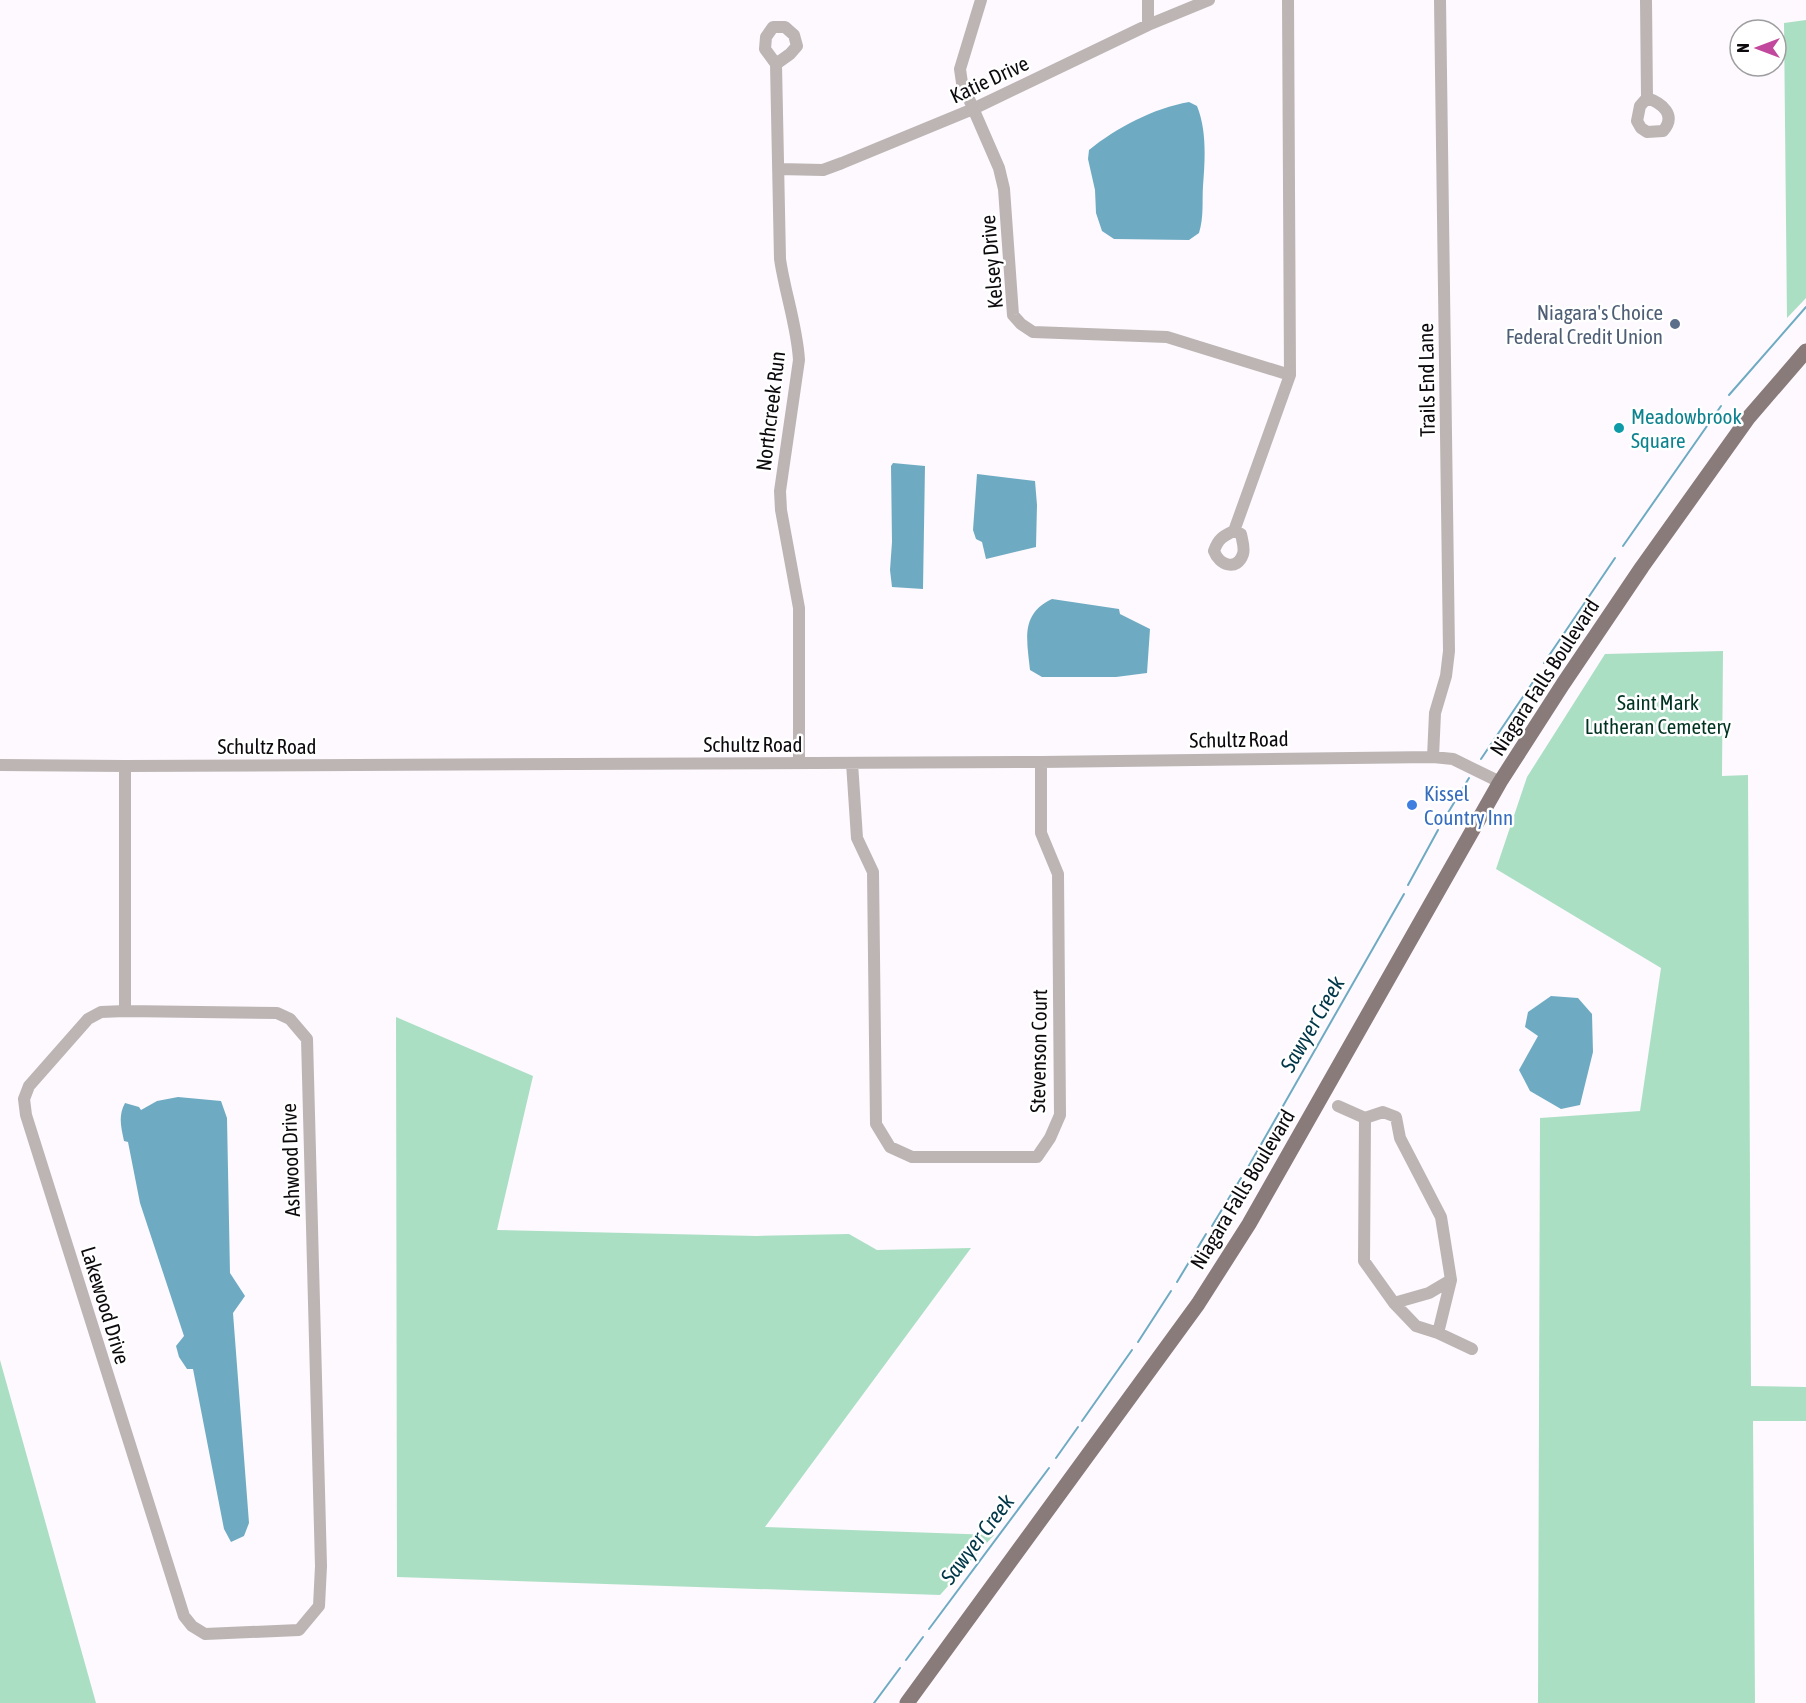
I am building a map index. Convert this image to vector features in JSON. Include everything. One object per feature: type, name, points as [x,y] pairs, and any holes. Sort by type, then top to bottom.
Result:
[{"type":"main road","name":"Niagara Falls Boulevard","points":[[907,1703],[1198,1304],[1249,1224],[1500,783],[1563,684],[1749,417],[1806,351]]},
{"type":"street","name":"Kelsey Drive","points":[[981,0],[960,69],[962,83],[999,168],[1004,189],[1013,315],[1033,332],[1167,337],[1290,375]]},
{"type":"street","points":[[1148,0],[1148,25]]},
{"type":"street","name":"Katie Drive","points":[[779,169],[823,170],[973,109],[1148,25],[1209,0]]},
{"type":"street","points":[[1234,531],[1290,375],[1288,0]]},
{"type":"street","name":"Trails End Lane","points":[[1433,757],[1435,713],[1446,676],[1449,651],[1440,0]]},
{"type":"street","points":[[1646,0],[1647,98]]},
{"type":"street","name":"Northcreek Run","points":[[776,64],[780,259],[783,283],[798,341],[799,360],[780,491],[781,510],[799,608],[799,763]]},
{"type":"street","name":"Schultz Road","points":[[0,765],[1041,762],[1433,757],[1453,759],[1500,783]]},
{"type":"street","name":"Stevenson Court","points":[[852,763],[857,838],[873,872],[876,1124],[890,1147],[912,1157],[1037,1157],[1050,1138],[1060,1115],[1058,874],[1041,833],[1041,762]]},
{"type":"street","points":[[125,766],[125,1011]]},
{"type":"street","name":"Ashwood Drive","points":[[125,1011],[277,1013],[290,1019],[307,1039],[321,1566],[319,1606],[299,1630],[219,1635]]},
{"type":"street","name":"Lakewood Drive","points":[[125,1011],[101,1012],[88,1019],[29,1086],[24,1099],[26,1115],[183,1616],[192,1626],[205,1634],[219,1635]]},
{"type":"street","points":[[1338,1106],[1365,1118],[1383,1112],[1396,1117],[1400,1138],[1441,1217],[1451,1280],[1438,1333]]},
{"type":"street","points":[[1365,1118],[1364,1261],[1394,1303],[1416,1326],[1438,1333],[1472,1349]]},
{"type":"street","points":[[1394,1303],[1429,1293],[1451,1280]]},
{"type":"green space","points":[[1806,20],[1806,298],[1787,318],[1785,78],[1788,78],[1788,22]]},
{"type":"green space","name":"Saint Mark Lutheran Cemetery","points":[[1723,651],[1722,776],[1748,775],[1751,1386],[1806,1387],[1806,1421],[1753,1421],[1755,1703],[1538,1703],[1540,1118],[1640,1111],[1661,968],[1496,869],[1527,777],[1605,654]]},
{"type":"green space","points":[[396,1017],[533,1076],[497,1230],[756,1236],[849,1234],[877,1250],[971,1248],[765,1527],[994,1535],[940,1595],[397,1577]]},
{"type":"green space","points":[[0,1360],[96,1703],[0,1703]]},
{"type":"water","points":[[1189,102],[1197,106],[1204,135],[1202,221],[1199,233],[1189,240],[1114,239],[1102,231],[1096,213],[1095,190],[1088,159],[1089,150],[1136,120],[1162,109]]},
{"type":"water","points":[[893,463],[925,466],[923,589],[892,587],[890,570],[891,466]]},
{"type":"water","points":[[977,474],[1035,481],[1036,547],[986,559],[982,542],[976,539],[973,530]]},
{"type":"water","points":[[1052,599],[1119,609],[1120,614],[1150,629],[1147,673],[1116,677],[1042,677],[1030,670],[1027,638],[1030,620],[1042,605]]},
{"type":"water","points":[[1551,996],[1578,998],[1592,1014],[1593,1052],[1580,1105],[1561,1109],[1530,1091],[1519,1070],[1538,1036],[1525,1027],[1528,1012]]},
{"type":"water","points":[[178,1097],[221,1101],[227,1118],[230,1273],[245,1296],[233,1313],[249,1523],[244,1536],[231,1542],[224,1529],[193,1369],[187,1369],[179,1357],[176,1346],[184,1336],[140,1203],[128,1142],[124,1141],[121,1126],[121,1112],[125,1103],[139,1107],[141,1110],[157,1101]]},
{"type":"waterway","name":"Sawyer Creek","points":[[1729,395],[1806,307]]},
{"type":"waterway","name":"Sawyer Creek","points":[[1623,546],[1721,406]]},
{"type":"waterway","name":"Sawyer Creek","points":[[1544,663],[1615,558]]},
{"type":"waterway","name":"Sawyer Creek","points":[[1481,759],[1537,676]]},
{"type":"waterway","name":"Sawyer Creek","points":[[1443,821],[1469,778]]},
{"type":"waterway","name":"Sawyer Creek","points":[[1408,885],[1438,830]]},
{"type":"waterway","name":"Sawyer Creek","points":[[1247,1169],[1404,894]]},
{"type":"waterway","name":"Sawyer Creek","points":[[1212,1226],[1241,1178]]},
{"type":"waterway","name":"Sawyer Creek","points":[[1177,1282],[1206,1234]]},
{"type":"waterway","name":"Sawyer Creek","points":[[1138,1342],[1171,1291]]},
{"type":"waterway","name":"Sawyer Creek","points":[[1082,1421],[1132,1350]]},
{"type":"waterway","name":"Sawyer Creek","points":[[1056,1458],[1078,1427]]},
{"type":"waterway","name":"Sawyer Creek","points":[[929,1629],[1049,1468]]},
{"type":"waterway","name":"Sawyer Creek","points":[[906,1660],[923,1637]]},
{"type":"waterway","name":"Sawyer Creek","points":[[874,1703],[900,1668]]},
{"type":"place","name":"Niagara's Choice Federal Credit Union","points":[[1675,324]]},
{"type":"place","name":"Meadowbrook Square","points":[[1619,428]]},
{"type":"place","name":"Kissel Country Inn","points":[[1412,805]]}]
